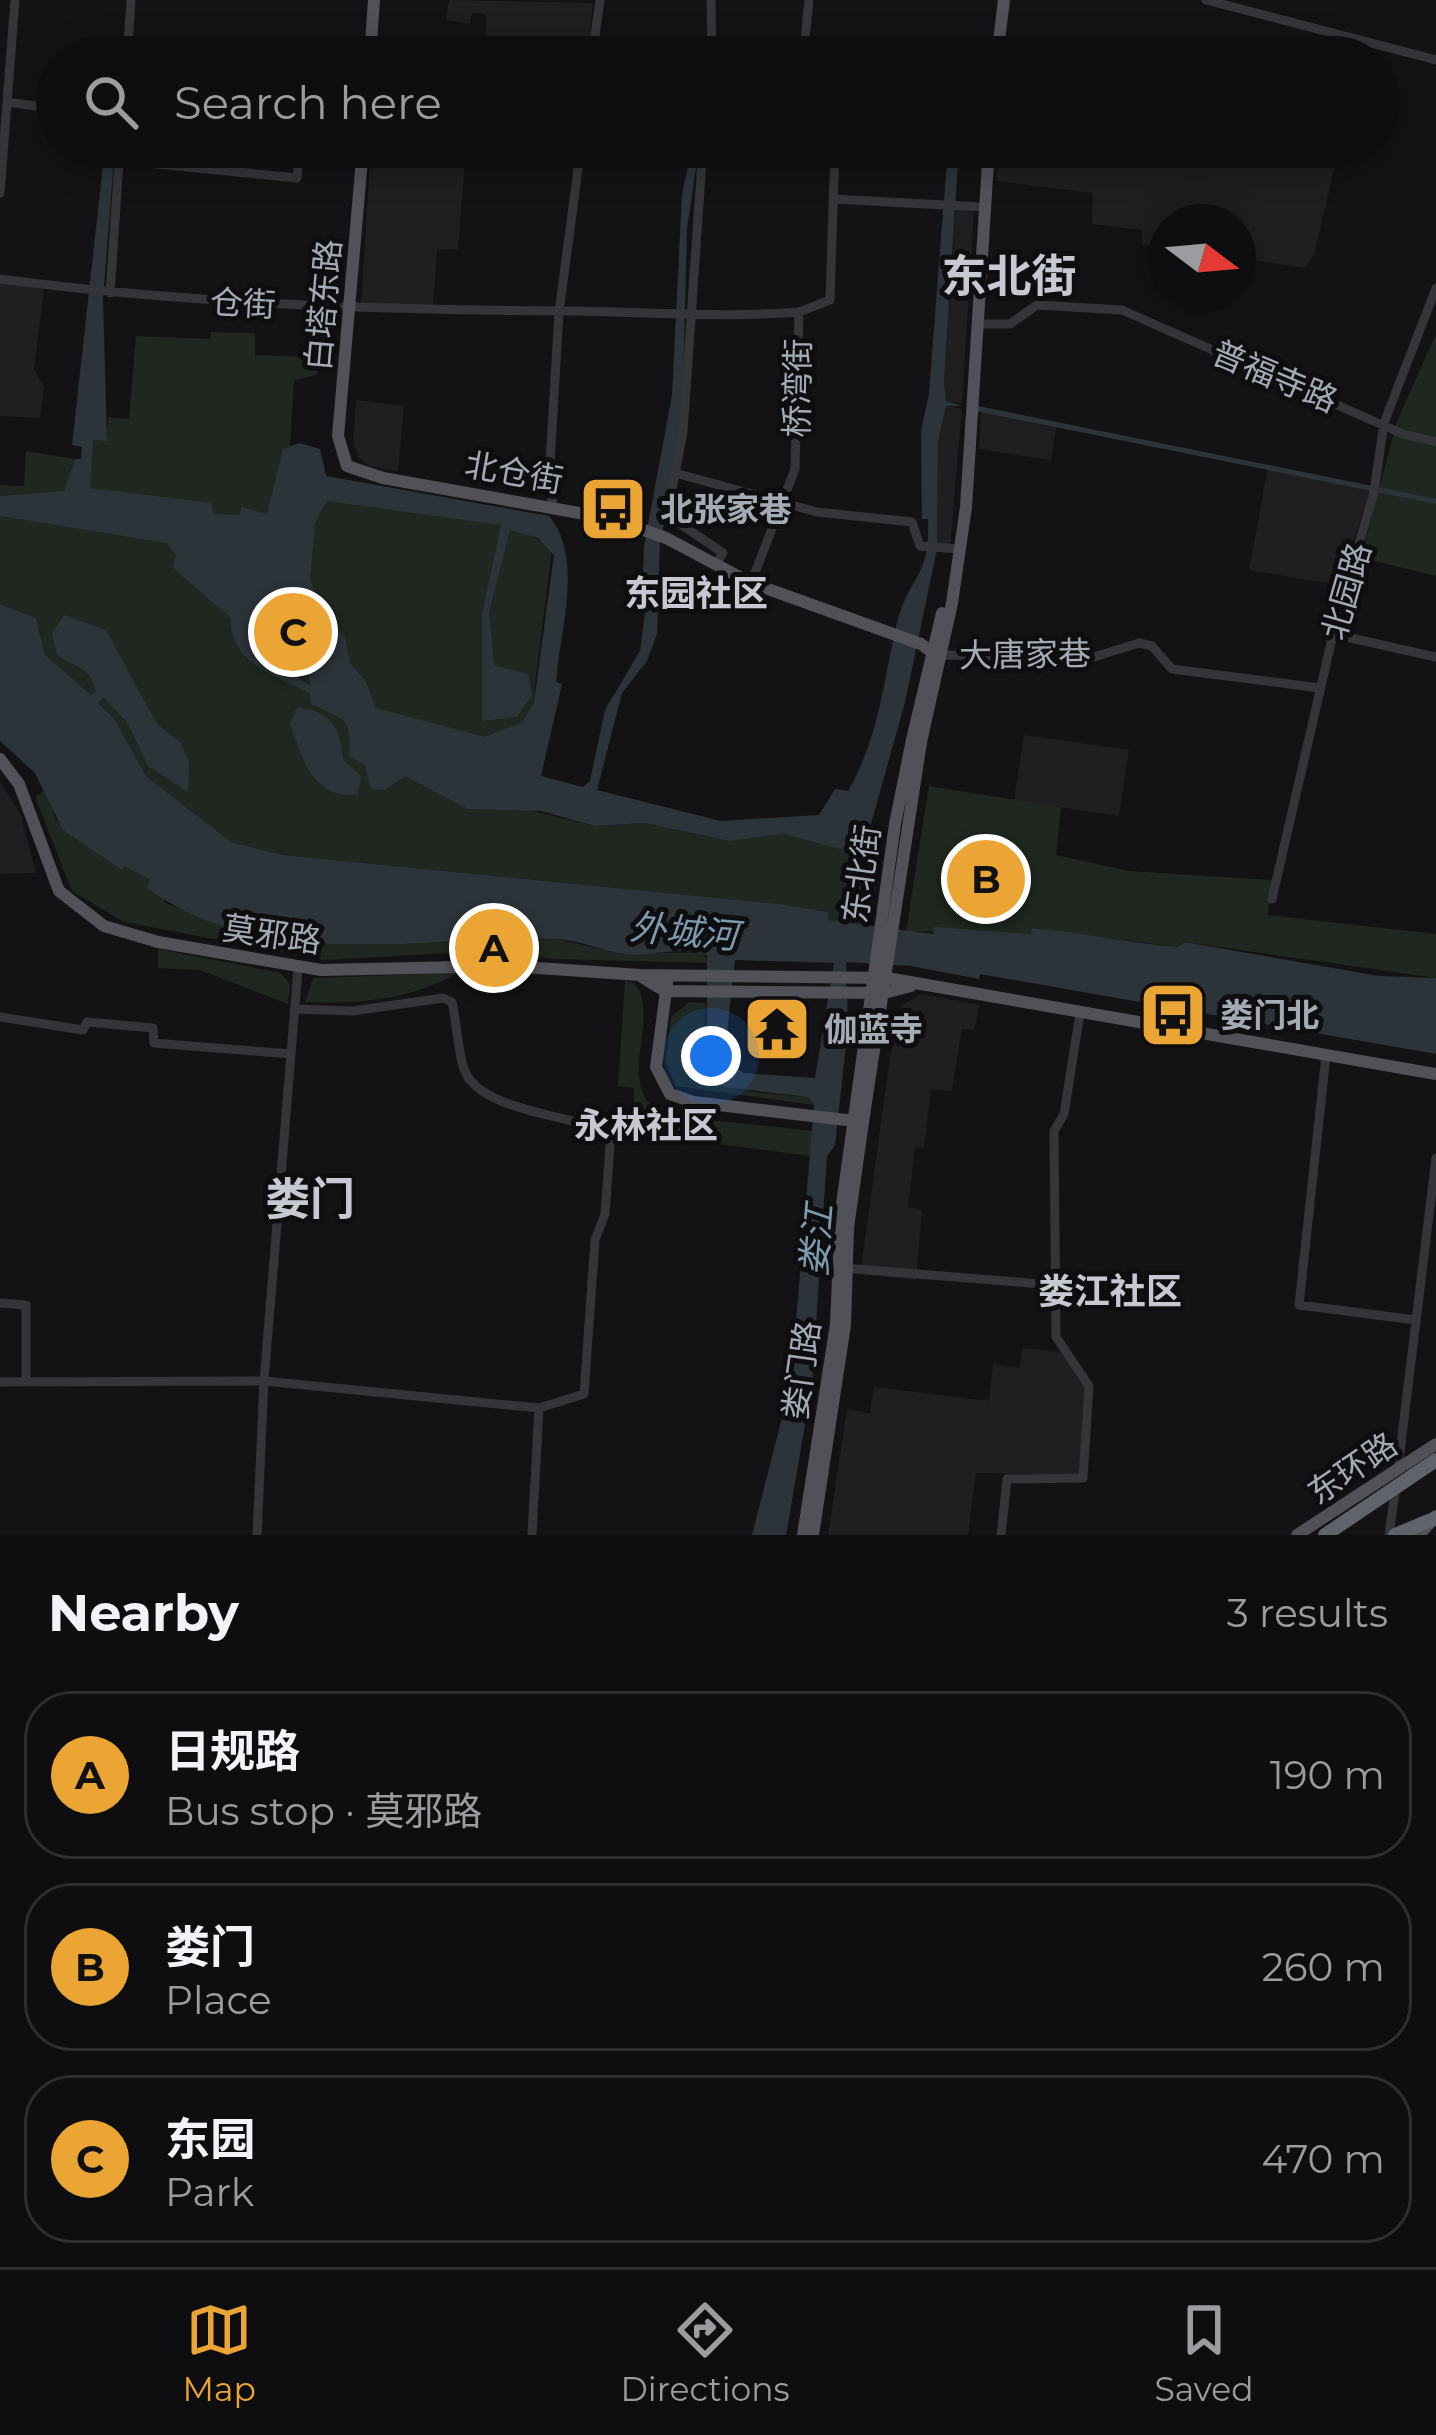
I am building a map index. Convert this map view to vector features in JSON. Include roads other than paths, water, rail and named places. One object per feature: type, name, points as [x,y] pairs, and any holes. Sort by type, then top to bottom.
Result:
[{"type":"highway","points":[[1324,1535],[1436,1460]]},
{"type":"highway","points":[[1392,1535],[1436,1517]]},
{"type":"main road","points":[[371,36],[374,0]]},
{"type":"main road","points":[[1000,36],[1004,0]]},
{"type":"main road","name":"白塔东路","points":[[347,466],[338,440],[362,168]]},
{"type":"main road","name":"东北街","points":[[845,1212],[895,824],[959,549],[986,168]]},
{"type":"main road","name":"北仓街","points":[[347,466],[383,478],[553,506],[646,530],[751,584],[932,651]]},
{"type":"main road","name":"莫邪路","points":[[0,759],[30,808],[59,891],[90,919],[134,937],[298,968],[507,966],[737,976],[828,985]]},
{"type":"main road","name":"莫邪路","points":[[640,975],[665,991],[850,985],[884,993],[918,984],[1436,1074]]},
{"type":"main road","points":[[668,976],[656,1067],[665,1090],[688,1101],[858,1122]]},
{"type":"main road","points":[[1416,1069],[1436,1084]]},
{"type":"main road","name":"娄门路","points":[[803,1535],[836,1324],[845,1212]]},
{"type":"main road","name":"娄门路","points":[[813,1535],[845,1325],[842,1268]]},
{"type":"main road","name":"东环路","points":[[1297,1535],[1436,1444]]},
{"type":"main road","points":[[1419,1535],[1436,1517]]},
{"type":"street","points":[[0,193],[15,0]]},
{"type":"street","points":[[128,36],[131,0]]},
{"type":"street","points":[[595,36],[600,0]]},
{"type":"street","points":[[711,0],[714,36]]},
{"type":"street","points":[[805,36],[809,0]]},
{"type":"street","points":[[1206,0],[1342,36]]},
{"type":"street","points":[[1400,51],[1436,61]]},
{"type":"street","points":[[7,102],[36,106]]},
{"type":"street","points":[[108,293],[117,168]]},
{"type":"street","points":[[198,168],[297,178],[298,168]]},
{"type":"street","points":[[553,506],[549,486],[559,312],[577,168]]},
{"type":"street","points":[[701,168],[684,315],[675,473],[667,515],[723,553],[716,566]]},
{"type":"street","name":"桥湾街","points":[[751,584],[772,533],[778,503],[795,469],[799,312],[830,300],[834,168]]},
{"type":"street","points":[[833,199],[982,207]]},
{"type":"street","name":"仓街","points":[[0,279],[262,305],[352,304],[525,315],[799,312]]},
{"type":"street","name":"北园路","points":[[1272,899],[1320,688],[1375,488],[1384,423],[1436,288]]},
{"type":"street","name":"普福寺路","points":[[977,324],[1010,324],[1036,305],[1122,310],[1436,442]]},
{"type":"street","points":[[675,473],[778,503],[860,519],[912,522],[920,545],[959,549]]},
{"type":"street","points":[[1334,634],[1436,657]]},
{"type":"street","name":"大唐家巷","points":[[932,651],[1094,657],[1139,643],[1152,646],[1172,669],[1320,688]]},
{"type":"street","points":[[257,1535],[264,1381],[298,968]]},
{"type":"street","points":[[0,1382],[264,1381],[539,1408],[584,1394],[595,1240],[605,1214],[611,1132],[525,1108],[472,1085],[464,1068],[452,1002],[443,998],[352,1011],[295,1009]]},
{"type":"street","points":[[1001,1535],[1006,1479],[1083,1478],[1089,1386],[1056,1337],[1054,1285],[1054,1131],[1064,1114],[1080,1013]]},
{"type":"street","points":[[0,1017],[83,1030],[87,1022],[153,1028],[154,1043],[291,1054]]},
{"type":"street","points":[[1327,1054],[1299,1305],[1416,1320]]},
{"type":"street","points":[[1392,1535],[1436,1158]]},
{"type":"street","points":[[842,1268],[1054,1285]]},
{"type":"street","points":[[0,1303],[26,1305],[26,1382]]},
{"type":"street","points":[[532,1535],[539,1408]]},
{"type":"water","points":[[103,168],[113,168],[103,299],[107,441],[93,440],[90,488],[212,503],[213,514],[240,515],[241,507],[267,514],[283,449],[299,443],[320,449],[326,476],[549,516],[560,533],[568,573],[556,682],[562,684],[541,776],[583,787],[590,781],[605,710],[640,651],[645,613],[637,612],[638,593],[642,592],[644,546],[672,395],[682,195],[688,168],[696,168],[687,229],[683,384],[676,466],[660,542],[657,634],[647,661],[622,693],[597,790],[721,821],[819,815],[835,789],[848,791],[859,770],[874,729],[897,623],[926,554],[921,432],[929,393],[946,168],[958,168],[944,381],[946,401],[963,406],[946,406],[938,441],[937,549],[905,702],[871,824],[878,859],[784,834],[730,841],[644,823],[595,826],[541,811],[468,809],[405,776],[384,790],[371,789],[365,765],[349,756],[349,733],[343,721],[311,704],[310,693],[246,657],[232,633],[231,618],[173,568],[176,556],[167,543],[0,516],[0,496],[64,491],[75,459],[81,459],[82,447],[72,445]],"holes":[[[327,501],[501,525],[482,615],[482,721],[517,717],[532,695],[528,674],[494,665],[489,612],[510,530],[538,538],[554,555],[534,702],[523,722],[485,737],[376,708],[366,682],[350,663],[345,637],[322,616],[310,578],[315,523]],[[277,622],[306,635],[310,685],[285,671],[272,648]]]},
{"type":"water","points":[[978,406],[1436,499],[1436,504],[976,411]]},
{"type":"water","points":[[0,604],[36,618],[45,655],[91,695],[96,692],[90,677],[57,655],[52,633],[64,615],[106,630],[157,724],[181,743],[189,762],[188,792],[148,766],[127,722],[103,697],[98,703],[113,717],[146,776],[231,842],[283,855],[779,904],[828,912],[828,920],[933,934],[935,927],[1031,934],[1032,928],[1178,947],[1184,942],[1379,976],[1436,978],[1436,1054],[980,974],[979,979],[911,966],[846,962],[848,1027],[835,1145],[827,1156],[812,1384],[786,1535],[752,1535],[791,1383],[814,1105],[809,1097],[724,1087],[707,1076],[707,955],[687,951],[625,954],[553,939],[343,944],[240,931],[192,914],[147,888],[150,880],[125,866],[122,870],[63,830],[35,773],[0,741]],"holes":[[[735,960],[834,963],[815,1078],[744,1073],[732,1066],[725,1050]]]},
{"type":"water","points":[[297,707],[319,713],[332,724],[343,760],[361,776],[358,795],[330,791],[312,774],[290,724]]},
{"type":"place","name":"北张家巷","points":[[613,509]]},
{"type":"place","name":"东园","points":[[293,632]]},
{"type":"place","name":"娄门","points":[[986,879]]},
{"type":"place","name":"日规路","points":[[494,948]]},
{"type":"place","name":"娄门北","points":[[1173,1015]]},
{"type":"place","name":"伽蓝寺","points":[[777,1029]]},
{"type":"district","name":"东北街","points":[[1009,276]]},
{"type":"district","name":"东园社区","points":[[696,593]]},
{"type":"district","name":"永林社区","points":[[646,1125]]},
{"type":"district","name":"娄门","points":[[310,1199]]},
{"type":"district","name":"娄江社区","points":[[1110,1291]]},
{"type":"water label","name":"外城河","points":[[684,931]]},
{"type":"water label","name":"娄江","points":[[816,1240]]}]
